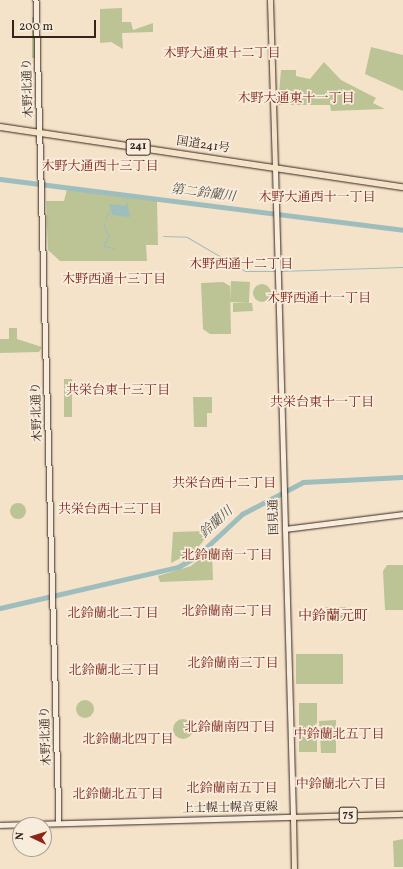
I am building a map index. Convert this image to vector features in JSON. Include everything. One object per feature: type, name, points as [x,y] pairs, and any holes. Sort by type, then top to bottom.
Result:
[{"type":"highway","name":"国道241号","points":[[0,127],[403,187]]},
{"type":"main road","points":[[270,1],[275,168]]},
{"type":"main road","name":"75","points":[[293,817],[403,814]]},
{"type":"main road","points":[[293,817],[294,869]]},
{"type":"street","name":"木野北通り","points":[[36,0],[59,823]]},
{"type":"street","name":"国見通","points":[[275,168],[293,817]]},
{"type":"street","points":[[285,529],[403,514]]},
{"type":"street","name":"上士幌士幌音更線","points":[[0,825],[293,817]]},
{"type":"green space","points":[[122,8],[122,22],[131,22],[133,30],[153,23],[153,32],[122,33],[123,49],[111,42],[100,43],[100,9]]},
{"type":"green space","points":[[32,17],[35,17],[35,58],[32,58]]},
{"type":"green space","points":[[371,47],[403,55],[403,91],[365,74]]},
{"type":"green space","points":[[324,62],[341,80],[376,98],[373,103],[385,109],[331,111],[330,105],[278,105],[281,70],[296,70],[296,76],[310,79]]},
{"type":"green space","points":[[67,189],[157,200],[158,245],[146,245],[147,261],[60,261],[48,250],[46,201],[64,201]]},
{"type":"green space","points":[[231,281],[250,282],[249,303],[230,302]]},
{"type":"green space","points":[[223,282],[230,286],[231,334],[210,334],[203,329],[201,283]]},
{"type":"green space","points":[[258,284],[266,284],[271,289],[269,300],[266,302],[258,302],[253,297],[253,289]]},
{"type":"green space","points":[[233,303],[252,303],[253,311],[233,312]]},
{"type":"green space","points":[[9,328],[17,328],[17,339],[42,347],[39,352],[0,353],[0,339],[9,339]]},
{"type":"green space","points":[[64,379],[72,379],[72,417],[64,417]]},
{"type":"green space","points":[[193,397],[212,397],[212,413],[207,413],[207,427],[194,427]]},
{"type":"green space","points":[[15,503],[21,503],[26,508],[24,517],[21,519],[15,519],[10,514],[10,508]]},
{"type":"green space","points":[[207,531],[208,535],[196,550],[171,563],[173,532]]},
{"type":"green space","points":[[212,549],[213,580],[160,582],[158,576],[191,566]]},
{"type":"green space","points":[[387,565],[403,565],[403,610],[385,610],[383,571]]},
{"type":"green space","points":[[325,607],[346,607],[346,618],[325,618]]},
{"type":"green space","points":[[296,654],[343,654],[343,684],[296,684]]},
{"type":"green space","points":[[85,700],[91,703],[94,709],[91,715],[85,718],[79,715],[76,709],[79,703]]},
{"type":"green space","points":[[299,703],[317,703],[317,752],[299,752]]},
{"type":"green space","points":[[183,719],[190,722],[193,729],[190,736],[183,739],[176,736],[173,729],[176,722]]},
{"type":"green space","points":[[336,720],[336,753],[321,753],[319,721]]},
{"type":"green space","points":[[403,839],[403,867],[394,867],[393,841]]},
{"type":"water","points":[[109,204],[128,206],[130,217],[112,215]]},
{"type":"waterway","name":"第二鈴蘭川","points":[[0,179],[403,230]]},
{"type":"waterway","name":"第二鈴蘭川","points":[[127,199],[128,195]]},
{"type":"waterway","points":[[126,207],[127,202]]},
{"type":"waterway","points":[[105,219],[110,209]]},
{"type":"waterway","points":[[104,227],[109,236],[106,241]]},
{"type":"waterway","points":[[163,236],[187,237],[245,271],[276,271]]},
{"type":"waterway","points":[[105,241],[104,246],[114,248]]},
{"type":"waterway","points":[[279,271],[403,267]]},
{"type":"waterway","name":"鈴蘭川","points":[[0,608],[178,567],[197,556],[242,514],[303,482],[403,477]]},
{"type":"district","name":"木野大通東十二丁目","points":[[222,54]]},
{"type":"district","name":"木野大通東十一丁目","points":[[296,99]]},
{"type":"district","name":"木野大通西十三丁目","points":[[100,167]]},
{"type":"district","name":"木野大通西十一丁目","points":[[317,198]]},
{"type":"district","name":"木野西通十二丁目","points":[[241,265]]},
{"type":"district","name":"木野西通十三丁目","points":[[114,280]]},
{"type":"district","name":"木野西通十一丁目","points":[[319,299]]},
{"type":"district","name":"共栄台東十三丁目","points":[[118,391]]},
{"type":"district","name":"共栄台東十一丁目","points":[[322,403]]},
{"type":"district","name":"共栄台西十二丁目","points":[[224,484]]},
{"type":"district","name":"共栄台西十三丁目","points":[[110,510]]},
{"type":"district","name":"北鈴蘭南一丁目","points":[[227,556]]},
{"type":"district","name":"北鈴蘭南二丁目","points":[[227,612]]},
{"type":"district","name":"北鈴蘭北二丁目","points":[[113,614]]},
{"type":"district","name":"中鈴蘭元町","points":[[333,617]]},
{"type":"district","name":"北鈴蘭南三丁目","points":[[233,664]]},
{"type":"district","name":"北鈴蘭北三丁目","points":[[114,671]]},
{"type":"district","name":"北鈴蘭南四丁目","points":[[230,728]]},
{"type":"district","name":"中鈴蘭北五丁目","points":[[339,735]]},
{"type":"district","name":"北鈴蘭北四丁目","points":[[128,740]]},
{"type":"district","name":"中鈴蘭北六丁目","points":[[341,785]]},
{"type":"district","name":"北鈴蘭南五丁目","points":[[232,789]]},
{"type":"district","name":"北鈴蘭北五丁目","points":[[118,795]]}]
